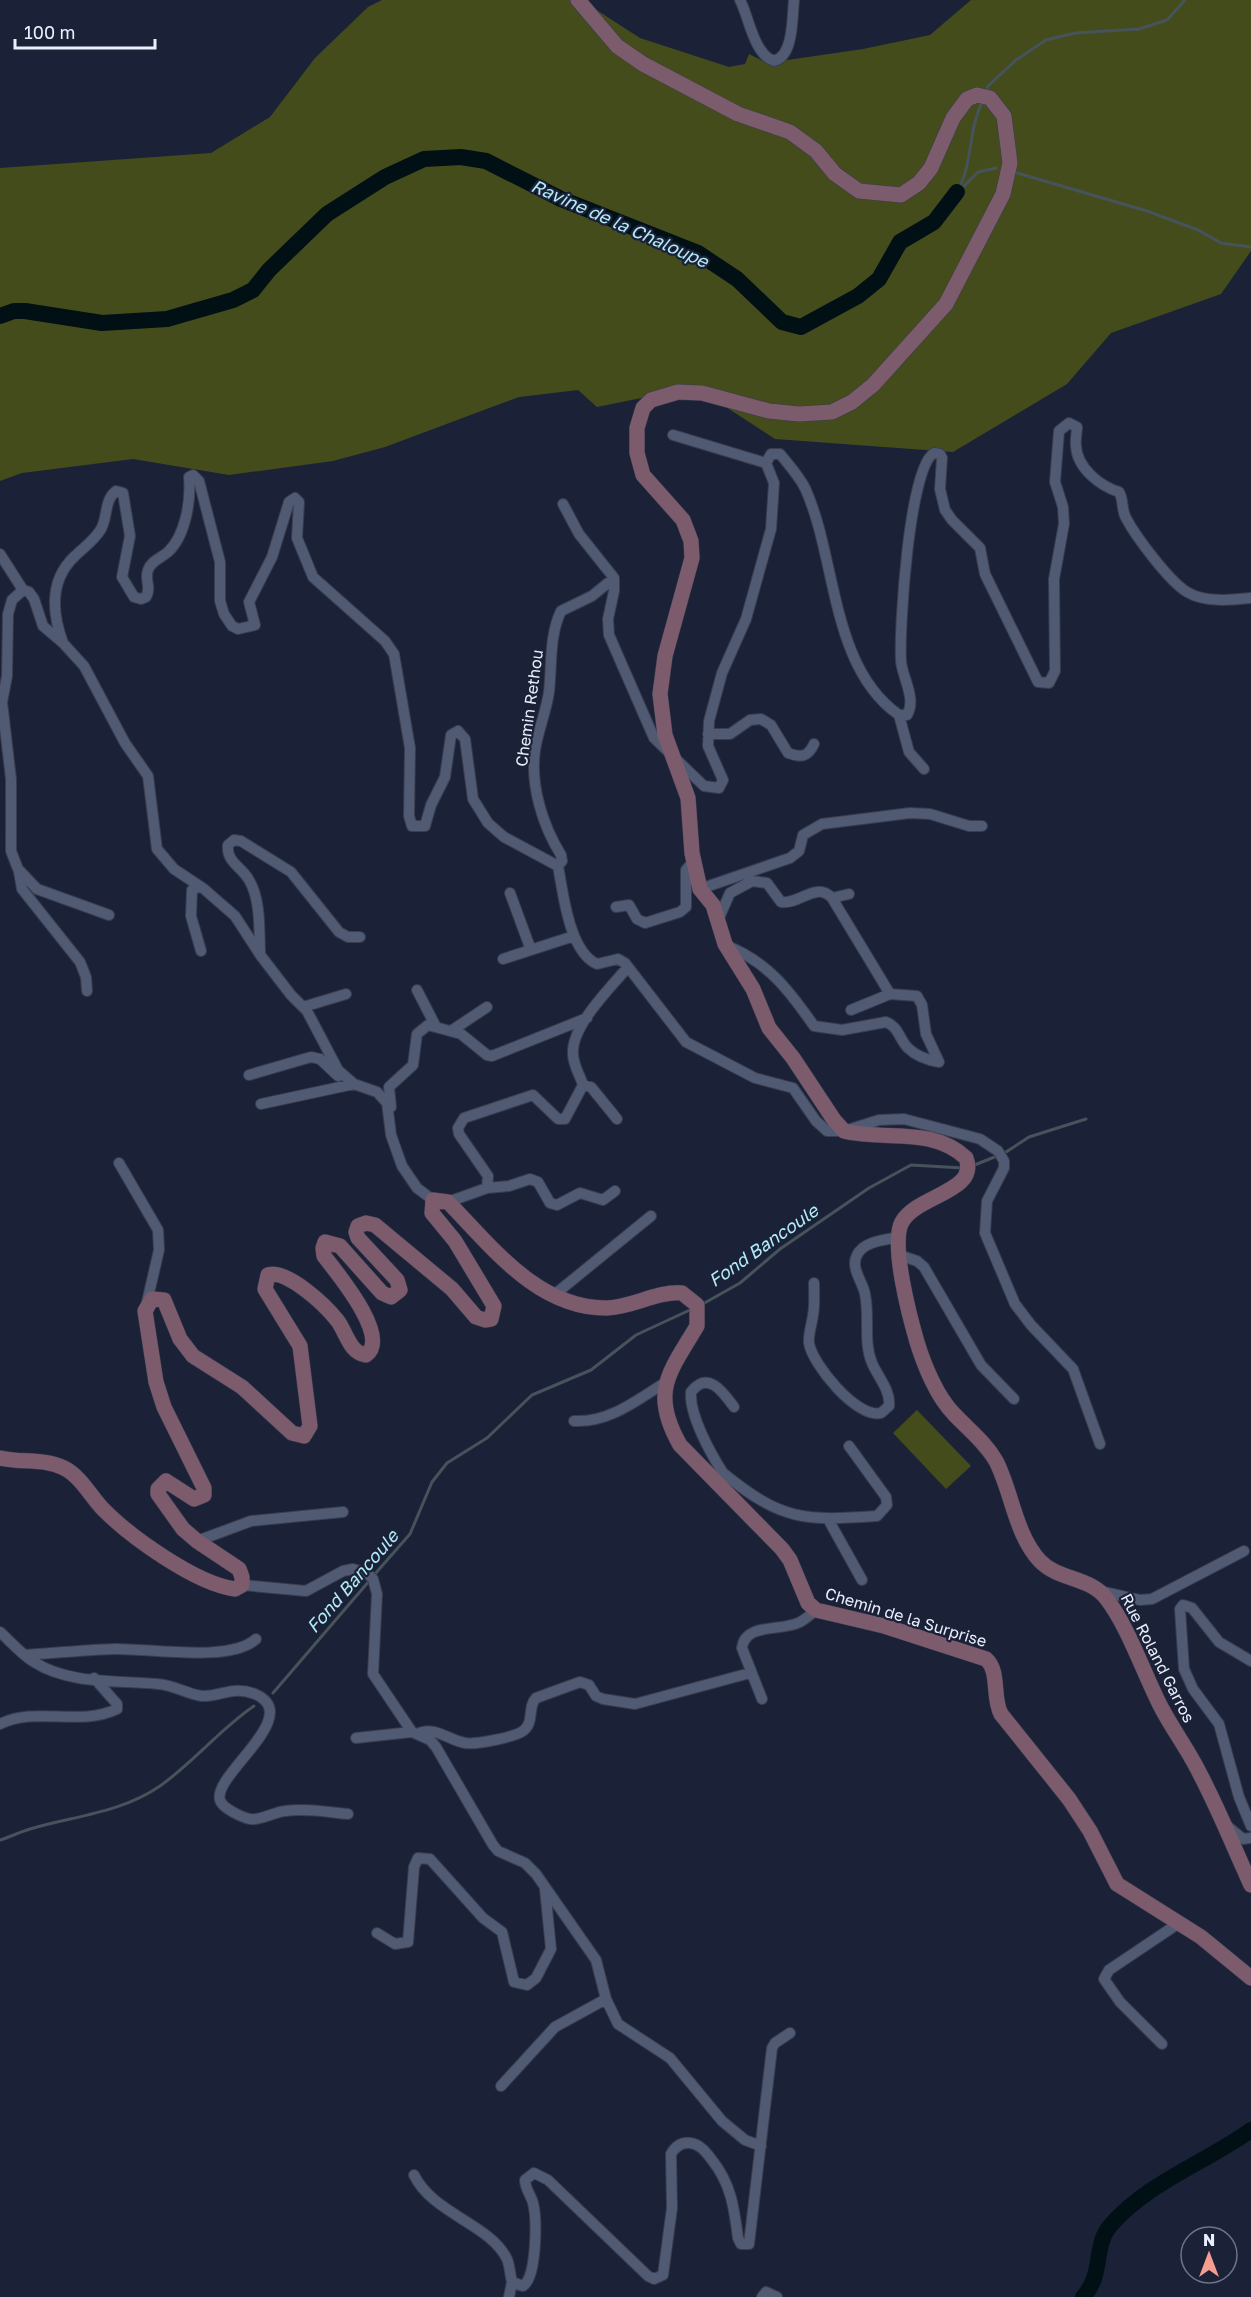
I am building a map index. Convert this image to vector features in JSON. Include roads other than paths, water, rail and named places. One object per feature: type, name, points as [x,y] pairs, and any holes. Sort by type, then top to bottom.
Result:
[{"type":"main road","points":[[578,0],[617,46],[643,64],[738,114],[790,132],[816,151],[835,174],[859,191],[901,195],[919,183],[931,168],[960,106],[967,99],[977,95],[990,98],[997,104],[1004,116],[1010,163],[1003,194],[946,304],[873,386],[852,402],[832,412],[800,414],[769,411],[702,393],[678,392],[651,400],[643,408],[636,440],[640,467],[650,485],[682,520],[691,541],[692,558],[688,578],[665,656],[661,684],[661,712],[672,754],[688,798],[693,862],[700,889],[713,905],[724,944],[750,982],[774,1036],[793,1058],[834,1120],[844,1131],[918,1137],[952,1148],[968,1165],[966,1179],[922,1202],[902,1222],[898,1237]]},
{"type":"main road","points":[[0,1458],[48,1462],[65,1469],[112,1518],[155,1551],[224,1588],[235,1589],[242,1585],[239,1569],[183,1529],[158,1494],[158,1489],[166,1481],[194,1499],[204,1495],[204,1488],[164,1407],[156,1382],[145,1311],[147,1302],[156,1297],[164,1300],[180,1340],[193,1356],[242,1387],[292,1433],[304,1436],[310,1426],[302,1355],[295,1336],[265,1289],[268,1275],[275,1272],[288,1276],[337,1320],[353,1348],[366,1355],[372,1346],[370,1326],[357,1301],[324,1256],[323,1248],[325,1242],[340,1246],[382,1293],[391,1297],[397,1295],[400,1290],[397,1280],[358,1238],[356,1233],[358,1226],[366,1223],[375,1225],[429,1269],[476,1317],[491,1319],[494,1306],[455,1240],[432,1213],[441,1201]]},
{"type":"main road","name":"Chemin de la Surprise","points":[[441,1201],[519,1274],[554,1295],[604,1308],[637,1303],[667,1293],[688,1296],[699,1311],[697,1326],[666,1382],[663,1398],[671,1430],[680,1445],[719,1477],[782,1549],[790,1560],[808,1603],[816,1610],[884,1626],[980,1656],[990,1662],[994,1676],[996,1705],[1001,1714],[1080,1815],[1118,1884],[1201,1937],[1251,1978]]},
{"type":"main road","name":"Rue Roland Garros","points":[[898,1237],[899,1255],[916,1340],[952,1413],[987,1446],[997,1464],[1030,1544],[1040,1560],[1058,1574],[1100,1591],[1113,1608],[1162,1709],[1200,1773],[1251,1885]]},
{"type":"street","points":[[740,0],[760,49],[766,57],[774,61],[782,58],[787,50],[795,0]]},
{"type":"street","points":[[899,715],[907,714],[910,706],[901,658],[911,512],[926,462],[934,453],[940,454],[942,458],[940,489],[945,510],[980,548],[984,574],[1038,682],[1049,683],[1055,671],[1054,579],[1064,514],[1055,482],[1059,431],[1069,423],[1077,427],[1076,451],[1084,467],[1107,489],[1121,494],[1124,515],[1132,530],[1187,592],[1206,598],[1251,598]]},
{"type":"street","points":[[673,435],[766,463]]},
{"type":"street","points":[[766,463],[771,454],[780,454],[804,486],[849,644],[862,672],[899,715],[909,752],[924,769]]},
{"type":"street","points":[[563,504],[579,534],[614,578],[614,591],[608,619],[609,635],[654,738],[704,786],[719,788],[722,774],[710,756],[708,734],[718,684],[746,620],[771,529],[774,483],[766,463]]},
{"type":"street","points":[[63,643],[54,611],[57,585],[68,564],[101,529],[109,499],[116,491],[123,493],[125,516],[130,530],[122,577],[134,597],[141,599],[146,597],[149,590],[146,576],[148,569],[154,561],[169,551],[178,537],[190,501],[189,477],[196,477],[202,486],[220,562],[220,601],[224,614],[232,626],[238,629],[255,625],[249,602],[272,556],[290,499],[295,498],[299,502],[297,538],[313,577],[385,641],[394,654],[410,748],[409,816],[412,826],[425,826],[431,805],[445,777],[451,735],[458,731],[465,740],[473,799],[488,823],[504,837],[558,866]]},
{"type":"street","points":[[0,554],[23,590],[34,599],[43,626],[63,643],[92,679],[125,742],[148,776],[157,849],[174,869],[235,916],[261,956],[311,1018],[331,1058],[352,1082]]},
{"type":"street","name":"Chemin Rethou","points":[[574,936],[558,866],[561,855],[543,821],[534,760],[548,694],[557,621],[561,611],[592,596],[614,578]]},
{"type":"street","points":[[23,590],[12,600],[8,615],[7,676],[2,702],[11,779],[9,836],[11,851],[22,889],[80,962],[86,977],[87,991]]},
{"type":"street","points":[[708,734],[730,734],[750,720],[761,718],[771,725],[788,753],[803,756],[810,753],[814,744]]},
{"type":"street","points":[[700,889],[790,858],[799,851],[803,835],[822,824],[922,813],[969,826],[982,826]]},
{"type":"street","points":[[261,956],[257,906],[250,882],[228,854],[228,845],[234,840],[241,841],[291,872],[339,932],[348,937],[360,937]]},
{"type":"street","points":[[616,907],[629,905],[637,919],[645,923],[680,912],[686,907],[686,870],[693,862]]},
{"type":"street","points":[[18,869],[37,889],[109,915]]},
{"type":"street","points":[[718,920],[730,893],[752,881],[767,884],[781,903],[790,903],[816,891],[824,892],[832,898],[890,994]]},
{"type":"street","points":[[199,887],[192,890],[191,916],[201,951]]},
{"type":"street","points":[[510,893],[531,950]]},
{"type":"street","points":[[832,898],[849,894]]},
{"type":"street","points":[[503,959],[574,936],[592,961],[602,963],[618,959],[628,967],[686,1042],[755,1078],[793,1088],[822,1127],[833,1132],[844,1131],[864,1123],[904,1119],[980,1139],[998,1150],[1004,1161],[1004,1168],[987,1201],[985,1233],[1015,1304],[1031,1325],[1073,1369],[1100,1444]]},
{"type":"street","points":[[724,944],[744,952],[776,976],[814,1026],[842,1030],[886,1022],[896,1028],[908,1048],[918,1056],[939,1062],[926,1034],[922,1005],[917,996],[890,994],[851,1010]]},
{"type":"street","points":[[487,1188],[488,1176],[459,1134],[458,1128],[465,1118],[533,1095],[558,1119],[563,1120],[583,1085],[573,1054],[573,1045],[587,1018],[628,967]]},
{"type":"street","points":[[417,990],[435,1025]]},
{"type":"street","points":[[303,1007],[346,994]]},
{"type":"street","points":[[451,1031],[487,1006]]},
{"type":"street","points":[[587,1018],[492,1056],[481,1051],[468,1038],[435,1025],[420,1030],[415,1041],[413,1065],[390,1084],[391,1135],[402,1166],[417,1188],[441,1201],[530,1179],[538,1182],[550,1203],[557,1205],[580,1193],[603,1200],[615,1191]]},
{"type":"street","points":[[249,1075],[311,1057],[320,1059],[333,1073],[381,1095],[387,1102],[390,1118]]},
{"type":"street","points":[[261,1104],[352,1082]]},
{"type":"street","points":[[583,1085],[591,1087],[617,1119]]},
{"type":"street","points":[[119,1163],[158,1230],[160,1240],[147,1302]]},
{"type":"street","points":[[554,1295],[651,1216]]},
{"type":"street","points":[[814,1282],[813,1315],[809,1339],[811,1350],[846,1398],[864,1411],[881,1413],[889,1406],[889,1395],[871,1360],[867,1342],[865,1294],[855,1264],[858,1253],[863,1248],[871,1243],[898,1237]]},
{"type":"street","points":[[899,1255],[917,1261],[924,1267],[981,1365],[1014,1399]]},
{"type":"street","points":[[574,1421],[588,1422],[602,1419],[666,1382]]},
{"type":"street","points":[[734,1407],[718,1387],[710,1383],[702,1383],[690,1392],[690,1400],[719,1477],[764,1504],[798,1516],[828,1520],[877,1516],[887,1505],[886,1497],[849,1446]]},
{"type":"street","points":[[197,1541],[251,1521],[343,1512]]},
{"type":"street","name":"Chemin de la Surprise","points":[[828,1520],[862,1580]]},
{"type":"street","points":[[1100,1591],[1140,1600],[1152,1599],[1244,1551]]},
{"type":"street","points":[[242,1585],[297,1592],[306,1591],[344,1571],[360,1570],[367,1573],[376,1585],[373,1674],[414,1733],[436,1747],[488,1840],[498,1851],[525,1863],[544,1885],[596,1960],[606,2000],[618,2024],[670,2058],[722,2121],[745,2140],[760,2146]]},
{"type":"street","points":[[1251,1660],[1219,1642],[1192,1608],[1183,1605],[1180,1609],[1184,1669],[1193,1689],[1219,1724],[1239,1797],[1251,1826]]},
{"type":"street","points":[[762,1699],[742,1648],[746,1635],[799,1623],[816,1610]]},
{"type":"street","points":[[0,1632],[26,1655],[52,1671],[69,1676],[161,1684],[207,1696],[221,1691],[242,1691],[255,1694],[263,1699],[267,1707],[266,1729],[223,1785],[219,1798],[221,1803],[250,1819],[298,1809],[348,1814]]},
{"type":"street","points":[[26,1655],[114,1649],[220,1651],[242,1648],[256,1639]]},
{"type":"street","points":[[356,1738],[429,1731],[462,1743],[474,1744],[520,1733],[529,1723],[531,1704],[536,1698],[580,1682],[589,1685],[596,1696],[603,1699],[635,1704],[750,1673]]},
{"type":"street","points":[[0,1724],[21,1715],[73,1717],[117,1709],[117,1704],[94,1678]]},
{"type":"street","points":[[1221,1820],[1243,1839],[1251,1838]]},
{"type":"street","points":[[377,1933],[395,1944],[408,1942],[414,1867],[418,1858],[426,1857],[483,1918],[502,1932],[506,1941],[511,1976],[518,1985],[527,1985],[536,1978],[551,1949],[544,1885]]},
{"type":"street","points":[[1162,2044],[1120,2002],[1104,1979],[1109,1970],[1179,1923]]},
{"type":"street","points":[[501,2086],[555,2027],[606,2000]]},
{"type":"street","points":[[512,2282],[523,2286],[530,2279],[536,2226],[533,2202],[525,2180],[531,2174],[541,2174],[548,2180],[648,2276],[654,2279],[663,2275],[666,2268],[672,2208],[671,2154],[674,2149],[688,2143],[697,2144],[725,2176],[733,2198],[738,2238],[745,2245],[749,2244],[752,2240],[772,2048],[775,2043],[790,2033]]},
{"type":"street","points":[[414,2175],[428,2197],[494,2243],[507,2260],[512,2282],[509,2297]]},
{"type":"street","points":[[762,2297],[766,2292],[777,2297]]},
{"type":"waterway","name":"Ravine de la Chaloupe","points":[[985,93],[988,86],[1016,60],[1046,40],[1075,33],[1139,29],[1167,20],[1185,0]]},
{"type":"waterway","name":"Ravine de la Chaloupe","points":[[957,192],[966,170],[974,124],[982,102]]},
{"type":"waterway","name":"Ravine de la Chaloupe","points":[[0,316],[14,311],[25,311],[102,323],[167,319],[233,300],[253,290],[269,270],[327,214],[385,177],[424,159],[461,157],[486,161],[561,199],[698,253],[737,279],[782,322],[801,327],[858,296],[879,279],[900,242],[934,222],[957,192]]},
{"type":"waterway","points":[[961,189],[978,172],[996,168]]},
{"type":"waterway","points":[[1014,172],[1147,211],[1198,230],[1221,243],[1251,247]]},
{"type":"waterway","name":"Fond Bancoule","points":[[1003,1154],[1029,1137],[1086,1119]]},
{"type":"waterway","name":"Fond Bancoule","points":[[972,1166],[997,1156]]},
{"type":"waterway","name":"Fond Bancoule","points":[[701,1305],[740,1283],[780,1249],[869,1188],[911,1165],[963,1168]]},
{"type":"waterway","name":"Fond Bancoule","points":[[374,1575],[410,1534],[432,1482],[447,1463],[487,1438],[532,1395],[591,1370],[636,1335],[692,1309]]},
{"type":"waterway","name":"Fond Bancoule","points":[[273,1693],[370,1580]]},
{"type":"waterway","name":"Fond Bancoule","points":[[0,1840],[30,1829],[97,1813],[145,1795],[172,1777],[254,1706]]},
{"type":"waterway","points":[[1083,2297],[1094,2279],[1105,2234],[1125,2211],[1159,2185],[1251,2130]]}]
